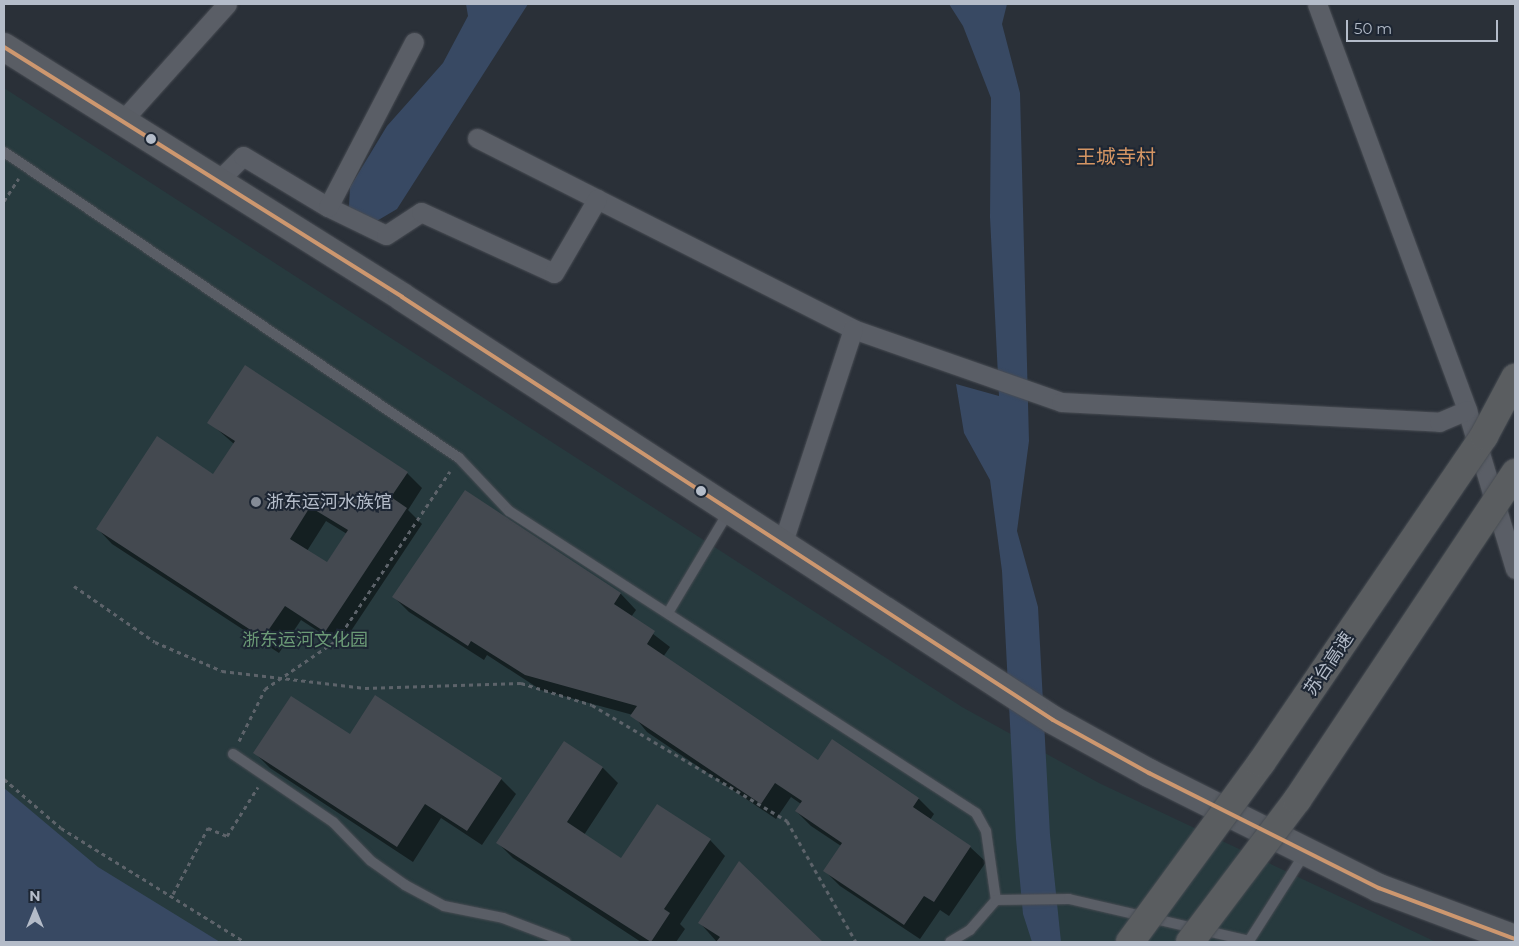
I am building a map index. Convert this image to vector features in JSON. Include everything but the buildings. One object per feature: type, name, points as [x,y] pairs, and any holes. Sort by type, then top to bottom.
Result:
[{"type":"highway","name":"苏台高速","points":[[1130,942],[1311,690],[1484,436],[1515,378]]},
{"type":"highway","points":[[1190,942],[1297,800],[1515,473]]},
{"type":"street","points":[[122,121],[227,4]]},
{"type":"street","points":[[1318,4],[1467,410],[1515,569]]},
{"type":"street","points":[[328,207],[414,42]]},
{"type":"street","points":[[4,47],[352,265],[783,542],[1000,688],[1054,720],[1305,853],[1379,888],[1515,939]]},
{"type":"street","points":[[477,138],[853,329],[1061,402],[1439,422],[1467,410]]},
{"type":"street","points":[[218,181],[243,156],[328,207],[386,235],[421,212],[554,273],[597,199]]},
{"type":"street","points":[[783,542],[853,329]]},
{"type":"lane","points":[[4,152],[458,458],[508,511],[976,813],[986,831],[996,900]]},
{"type":"lane","points":[[668,613],[730,509]]},
{"type":"lane","points":[[233,754],[333,822],[371,861],[405,885],[444,906],[503,918],[566,942]]},
{"type":"lane","points":[[950,942],[970,930],[996,900],[1069,898],[1249,941],[1305,853]]},
{"type":"path","points":[[4,201],[26,167]]},
{"type":"path","points":[[233,754],[265,689],[337,640],[458,458]]},
{"type":"path","points":[[74,586],[155,642],[222,670],[365,688],[521,683],[592,705],[787,821],[856,942]]},
{"type":"path","points":[[172,894],[208,828],[227,836],[265,776]]},
{"type":"path","points":[[4,779],[61,828],[172,894],[245,942]]},
{"type":"green space","name":"浙东运河文化园","points":[[4,88],[962,707],[1099,783],[1436,942],[165,942],[4,829]]},
{"type":"water","points":[[466,4],[528,4],[397,209],[375,222],[349,207],[350,187],[387,126],[443,63],[468,16]]},
{"type":"water","points":[[949,4],[1007,4],[1002,24],[1020,93],[1029,441],[1017,531],[1038,607],[1050,835],[1061,942],[1032,942],[1023,914],[1016,839],[1002,571],[990,480],[964,433],[956,384],[999,396],[990,217],[991,98],[963,26]]},
{"type":"water","points":[[4,788],[98,867],[220,942],[5,942]]},
{"type":"transit line","points":[[4,47],[402,297],[1053,720],[1149,773],[1379,888],[1515,939]]},
{"type":"place","name":"浙东运河水族馆","points":[[256,502]]},
{"type":"district","name":"王城寺村","points":[[1116,157]]}]
